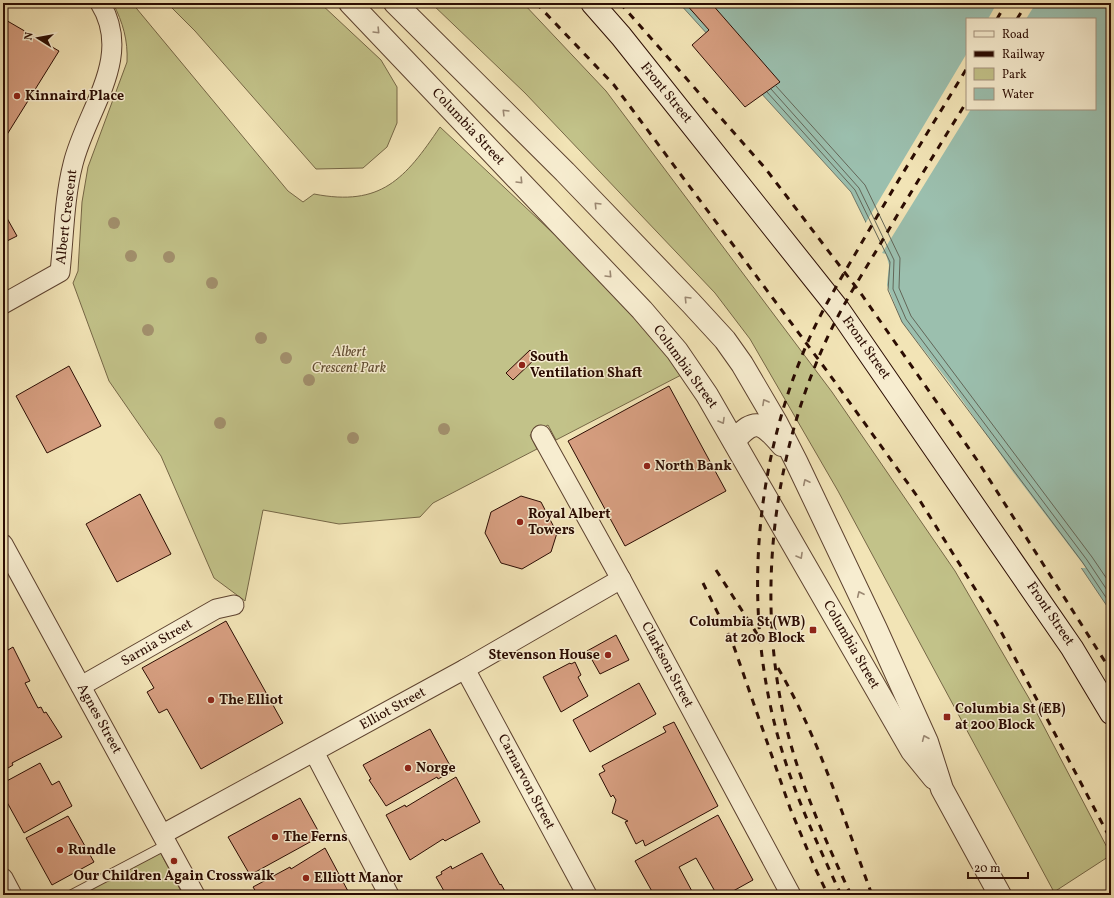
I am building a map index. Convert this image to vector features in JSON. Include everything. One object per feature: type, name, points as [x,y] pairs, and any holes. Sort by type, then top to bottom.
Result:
[{"type":"street","name":"Albert Crescent","points":[[3,304],[60,272],[69,185],[73,163],[80,140],[108,72],[112,53],[110,27],[106,13],[100,3]]},
{"type":"street","name":"Columbia Street","points":[[350,3],[659,329],[677,351],[707,395],[912,751],[942,789],[1000,895]]},
{"type":"street","name":"Columbia Street","points":[[395,3],[565,172],[725,340],[756,386],[796,461],[876,629],[921,728],[942,789]]},
{"type":"street","name":"Front Street","points":[[592,3],[621,36],[839,310],[1072,648],[1111,713]]},
{"type":"street","points":[[734,441],[749,426],[757,424],[762,425],[796,461]]},
{"type":"street","name":"Clarkson Street","points":[[541,436],[621,579],[791,895]]},
{"type":"street","name":"Agnes Street","points":[[3,544],[196,895]]},
{"type":"street","name":"Elliot Street","points":[[166,839],[314,752],[465,669],[621,579]]},
{"type":"street","name":"Sarnia Street","points":[[81,686],[216,608],[234,605]]},
{"type":"street","name":"Carnarvon Street","points":[[465,669],[587,895]]},
{"type":"street","points":[[314,752],[389,895]]},
{"type":"street","points":[[3,878],[12,895]]},
{"type":"lane","points":[[71,895],[166,839]]},
{"type":"green space","name":"Albert Crescent Park","points":[[113,3],[132,3],[288,191],[303,202],[314,194],[337,197],[357,196],[374,192],[389,185],[415,161],[440,127],[588,266],[685,373],[556,440],[548,425],[530,435],[537,449],[433,503],[420,517],[339,524],[263,510],[245,601],[214,578],[161,456],[109,381],[73,283],[78,271],[82,202],[88,167],[127,62],[127,46],[124,32],[120,18]]},
{"type":"green space","points":[[167,3],[320,3],[381,60],[397,87],[397,123],[387,147],[363,168],[316,169],[195,31]]},
{"type":"green space","points":[[431,3],[523,3],[606,91],[832,392],[955,571],[1030,700],[1111,855],[1054,892],[838,491],[750,339],[715,293],[525,93]]},
{"type":"green space","points":[[159,850],[183,895],[71,895]]},
{"type":"water","points":[[679,3],[1111,3],[1111,612],[1080,566],[898,324],[884,290],[886,263],[851,192]]},
{"type":"pier","points":[[997,3],[1036,3],[1027,18],[989,18]]},
{"type":"pier","points":[[966,55],[966,110],[970,110],[882,253],[886,254],[889,265],[887,285],[902,322],[952,386],[1013,472],[1086,568],[1079,568],[897,325],[882,291],[884,263],[865,224]]},
{"type":"building","points":[[685,3],[711,3],[780,82],[745,107],[692,45],[709,30]]},
{"type":"building","name":"Kinnaird Place","points":[[4,19],[59,51],[3,141],[3,21]]},
{"type":"building","points":[[3,211],[17,236],[3,243]]},
{"type":"building","name":"South Ventilation Shaft","points":[[530,350],[537,357],[513,380],[506,373]]},
{"type":"building","points":[[69,366],[101,426],[47,453],[16,396]]},
{"type":"building","name":"North Bank","points":[[669,386],[726,491],[625,546],[568,441]]},
{"type":"building","points":[[140,494],[171,554],[117,582],[86,524]]},
{"type":"building","name":"Royal Albert Towers","points":[[521,496],[541,502],[557,533],[551,552],[522,569],[501,563],[485,533],[491,512]]},
{"type":"building","name":"The Elliot","points":[[226,621],[283,723],[201,769],[167,709],[159,713],[147,692],[154,688],[142,668]]},
{"type":"building","name":"Stevenson House","points":[[616,635],[629,660],[600,674],[587,651]]},
{"type":"building","points":[[13,647],[30,681],[25,683],[38,708],[41,707],[44,713],[46,712],[62,737],[12,763],[13,765],[3,771],[3,653]]},
{"type":"building","points":[[575,662],[581,675],[578,677],[588,696],[561,712],[543,677],[570,663]]},
{"type":"building","points":[[639,683],[656,714],[590,752],[573,720]]},
{"type":"building","points":[[674,722],[718,806],[645,846],[643,840],[636,844],[625,822],[628,821],[612,813],[616,800],[613,795],[611,797],[599,774],[605,771],[602,766],[666,732],[663,727]]},
{"type":"building","name":"Norge","points":[[430,729],[453,771],[438,779],[437,777],[386,806],[369,780],[371,779],[363,765]]},
{"type":"building","points":[[40,763],[52,785],[59,781],[72,806],[24,833],[3,795],[3,783]]},
{"type":"building","points":[[456,777],[480,822],[445,841],[443,839],[410,860],[386,815],[405,805],[406,807]]},
{"type":"building","name":"The Ferns","points":[[300,798],[321,836],[250,875],[228,837]]},
{"type":"building","points":[[718,815],[753,880],[726,895],[717,895],[696,858],[679,867],[694,895],[654,895],[635,861]]},
{"type":"building","name":"Rundle","points":[[68,816],[94,862],[52,885],[26,838]]},
{"type":"building","name":"Elliott Manor","points":[[325,848],[349,893],[345,895],[258,895],[253,887],[290,867],[291,869]]},
{"type":"building","points":[[482,853],[506,893],[504,895],[437,895],[444,891],[436,877],[442,874],[441,872],[451,866],[452,869]]},
{"type":"railway","points":[[536,3],[614,85],[827,371],[917,496],[997,624],[1111,840]]},
{"type":"railway","points":[[620,3],[765,168],[862,295],[977,460],[1111,671]]},
{"type":"railway","points":[[998,18],[1006,3]]},
{"type":"railway","points":[[1018,18],[1027,3]]},
{"type":"railway","points":[[841,895],[795,790],[783,754],[770,703],[761,650],[758,597],[759,544],[765,491],[775,439],[790,388],[809,339],[834,291],[874,222],[966,70]]},
{"type":"railway","points":[[851,895],[805,789],[793,752],[781,702],[774,651],[771,598],[773,546],[779,494],[790,442],[805,393],[830,332],[857,283],[966,103]]},
{"type":"railway","points":[[716,570],[759,637]]},
{"type":"railway","points":[[703,583],[733,644],[790,808],[828,895]]},
{"type":"railway","points":[[778,668],[806,722],[830,779],[872,895]]},
{"type":"place","name":"Kinnaird Place","points":[[17,96]]},
{"type":"place","name":"South Ventilation Shaft","points":[[522,365]]},
{"type":"place","name":"North Bank","points":[[647,466]]},
{"type":"place","name":"Royal Albert Towers","points":[[520,522]]},
{"type":"place","name":"Columbia St (WB) at 200 Block","points":[[813,630]]},
{"type":"place","name":"Stevenson House","points":[[608,655]]},
{"type":"place","name":"The Elliot","points":[[211,700]]},
{"type":"place","name":"Columbia St (EB) at 200 Block","points":[[947,717]]},
{"type":"place","name":"Norge","points":[[408,768]]},
{"type":"place","name":"The Ferns","points":[[275,837]]},
{"type":"place","name":"Rundle","points":[[60,850]]},
{"type":"place","name":"Our Children Again Crosswalk","points":[[174,861]]},
{"type":"place","name":"Elliott Manor","points":[[306,878]]}]
